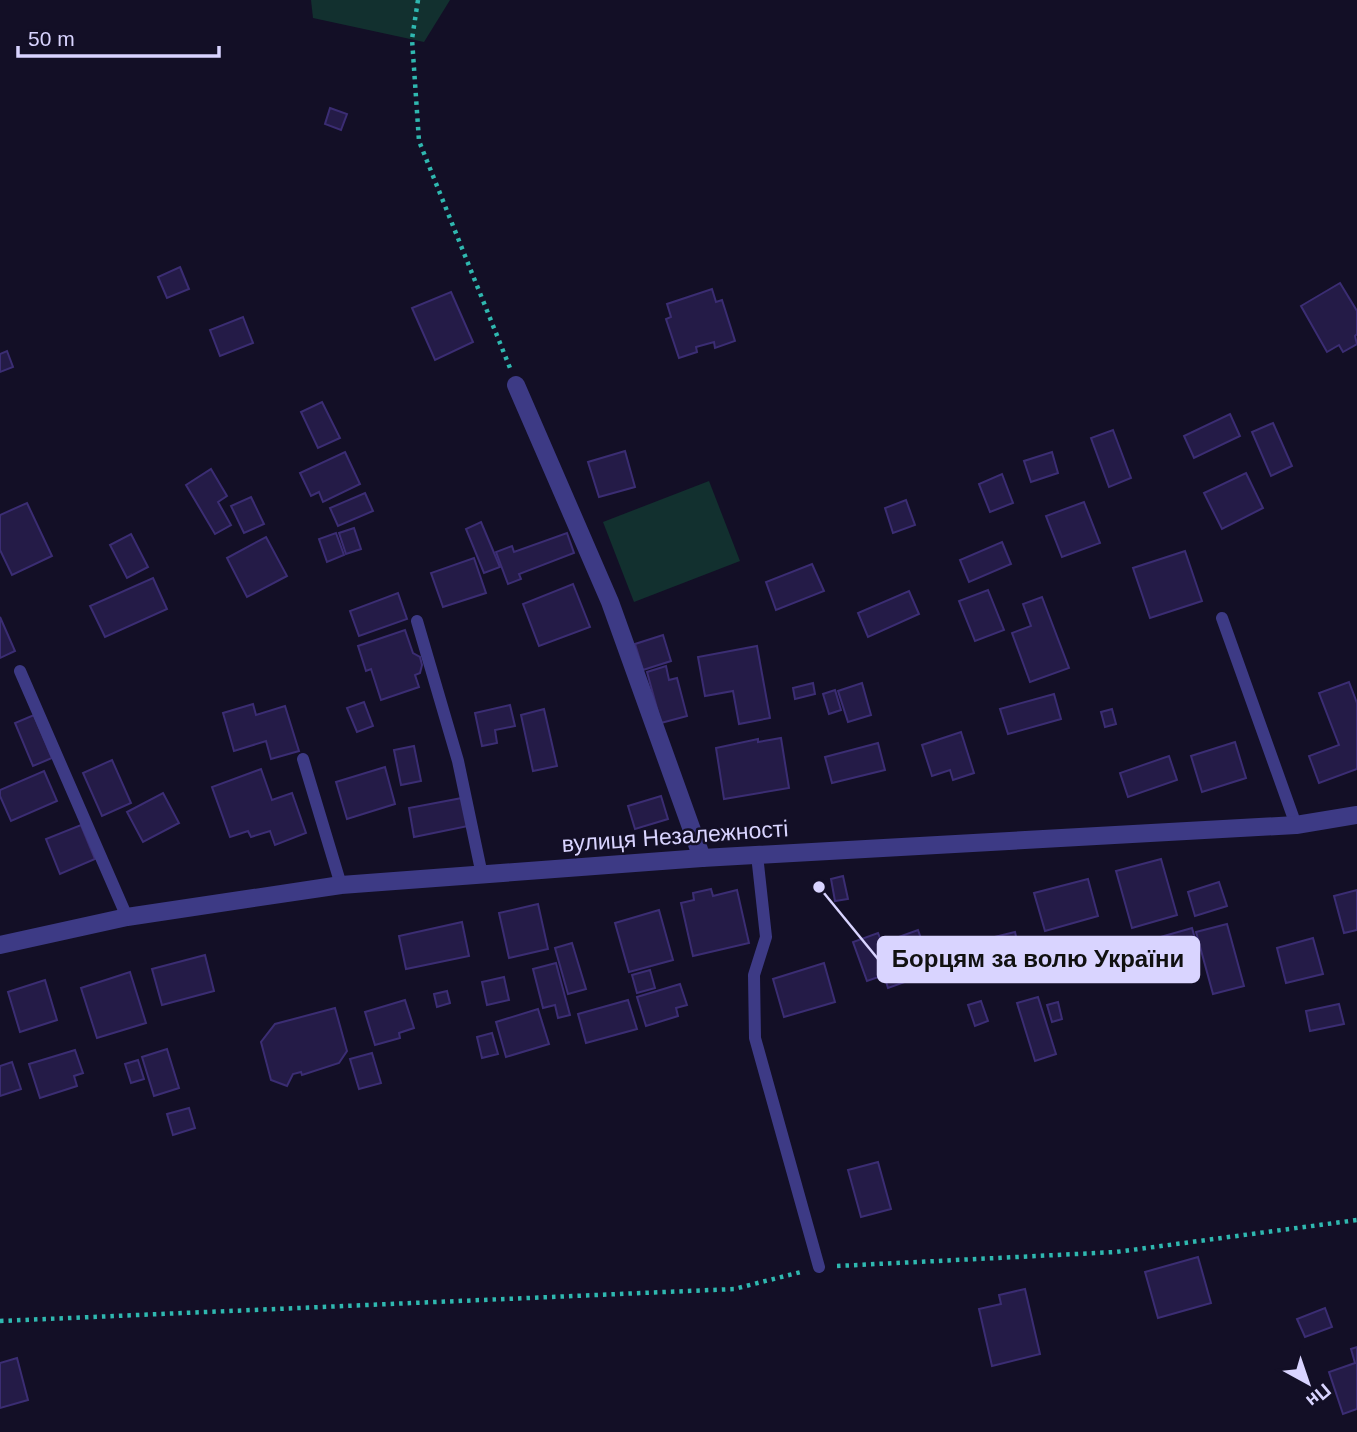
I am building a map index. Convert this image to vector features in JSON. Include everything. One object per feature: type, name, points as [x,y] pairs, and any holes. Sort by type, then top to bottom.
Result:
[{"type":"street","points":[[516,385],[610,602],[702,858]]},
{"type":"street","name":"вулиця Незалежності","points":[[0,945],[127,917],[341,885],[702,858],[1296,825],[1357,815]]},
{"type":"lane","points":[[1222,618],[1296,825]]},
{"type":"lane","points":[[417,621],[458,761],[482,875]]},
{"type":"lane","points":[[20,671],[127,917]]},
{"type":"lane","points":[[303,760],[341,885]]},
{"type":"lane","points":[[757,855],[766,937],[754,975],[755,1038],[819,1267]]},
{"type":"path","points":[[418,0],[412,39],[419,141],[516,385]]},
{"type":"path","points":[[0,1321],[734,1289],[819,1267],[1116,1252],[1357,1220]]},
{"type":"green space","points":[[311,0],[450,0],[424,42],[313,18]]},
{"type":"green space","points":[[709,481],[740,561],[634,602],[603,522]]},
{"type":"building","points":[[330,108],[347,114],[341,130],[325,124]]},
{"type":"building","points":[[180,267],[189,289],[167,298],[158,277]]},
{"type":"building","points":[[1340,283],[1357,311],[1357,344],[1343,352],[1339,345],[1327,352],[1301,306]]},
{"type":"building","points":[[712,289],[716,302],[722,300],[735,341],[715,348],[714,342],[696,347],[697,352],[679,358],[666,319],[671,317],[667,304]]},
{"type":"building","points":[[451,292],[473,342],[435,360],[412,308]]},
{"type":"building","points":[[243,317],[253,343],[220,356],[210,330]]},
{"type":"building","points":[[7,351],[13,367],[0,372],[0,354]]},
{"type":"building","points":[[322,402],[340,438],[318,448],[301,412]]},
{"type":"building","points":[[1230,414],[1240,436],[1194,458],[1184,436]]},
{"type":"building","points":[[1273,423],[1292,466],[1271,476],[1252,432]]},
{"type":"building","points":[[1113,430],[1131,478],[1109,487],[1091,438]]},
{"type":"building","points":[[625,451],[635,487],[599,497],[588,462]]},
{"type":"building","points":[[345,452],[360,484],[323,502],[319,492],[311,496],[300,473]]},
{"type":"building","points":[[1052,452],[1058,473],[1031,482],[1024,461]]},
{"type":"building","points":[[211,469],[227,496],[218,502],[231,525],[215,534],[186,485]]},
{"type":"building","points":[[1246,473],[1263,508],[1222,529],[1204,493]]},
{"type":"building","points":[[1002,474],[1013,503],[990,512],[979,484]]},
{"type":"building","points":[[365,493],[373,511],[338,526],[330,508]]},
{"type":"building","points":[[251,497],[264,524],[244,533],[231,506]]},
{"type":"building","points":[[906,500],[915,525],[893,533],[885,508]]},
{"type":"building","points":[[1084,502],[1100,543],[1062,557],[1046,516]]},
{"type":"building","points":[[27,503],[52,556],[12,575],[0,550],[0,515]]},
{"type":"building","points":[[481,522],[500,567],[484,573],[466,529]]},
{"type":"building","points":[[354,528],[361,549],[346,554],[339,533]]},
{"type":"building","points":[[336,533],[344,555],[327,562],[319,539]]},
{"type":"building","points":[[567,533],[574,553],[519,574],[521,579],[508,584],[496,552],[512,546],[514,552]]},
{"type":"building","points":[[131,534],[148,567],[127,578],[110,545]]},
{"type":"building","points":[[266,537],[287,576],[247,597],[227,558]]},
{"type":"building","points":[[1002,542],[1011,564],[969,582],[960,560]]},
{"type":"building","points":[[1185,551],[1202,601],[1150,618],[1133,568]]},
{"type":"building","points":[[474,558],[486,593],[443,607],[431,573]]},
{"type":"building","points":[[812,564],[824,591],[776,610],[766,582]]},
{"type":"building","points":[[153,578],[167,609],[105,637],[90,606]]},
{"type":"building","points":[[573,584],[590,627],[539,646],[523,604]]},
{"type":"building","points":[[988,590],[1004,630],[975,641],[959,601]]},
{"type":"building","points":[[909,591],[919,614],[868,637],[858,613]]},
{"type":"building","points":[[398,593],[407,619],[359,636],[350,611]]},
{"type":"building","points":[[1042,597],[1069,668],[1030,682],[1012,633],[1031,626],[1023,604]]},
{"type":"building","points":[[0,617],[15,651],[0,658]]},
{"type":"building","points":[[405,630],[413,653],[420,657],[422,665],[420,673],[415,675],[419,687],[381,700],[371,669],[366,671],[358,646]]},
{"type":"building","points":[[663,635],[671,661],[643,670],[635,644]]},
{"type":"building","points":[[757,646],[770,718],[739,724],[733,691],[705,696],[698,657]]},
{"type":"building","points":[[666,666],[669,680],[677,678],[687,716],[661,723],[647,672]]},
{"type":"building","points":[[1349,682],[1357,703],[1357,769],[1319,783],[1309,756],[1339,745],[1319,693]]},
{"type":"building","points":[[813,683],[815,694],[795,699],[793,688]]},
{"type":"building","points":[[862,683],[871,715],[848,722],[838,691]]},
{"type":"building","points":[[835,690],[841,710],[829,714],[823,694]]},
{"type":"building","points":[[1054,694],[1061,719],[1008,734],[1000,709]]},
{"type":"building","points":[[364,702],[373,726],[357,732],[347,708]]},
{"type":"building","points":[[253,704],[256,715],[285,706],[299,751],[271,759],[266,741],[234,751],[223,713]]},
{"type":"building","points":[[510,705],[515,726],[495,730],[497,743],[482,746],[475,713]]},
{"type":"building","points":[[544,709],[557,766],[533,771],[521,715]]},
{"type":"building","points":[[1112,709],[1116,724],[1105,727],[1101,712]]},
{"type":"building","points":[[34,715],[52,758],[33,766],[15,723]]},
{"type":"building","points":[[961,732],[974,773],[953,780],[950,770],[932,776],[922,745]]},
{"type":"building","points":[[781,738],[789,788],[724,799],[716,748],[758,739],[758,742]]},
{"type":"building","points":[[1235,742],[1246,778],[1202,792],[1191,756]]},
{"type":"building","points":[[878,743],[885,770],[832,783],[825,757]]},
{"type":"building","points":[[414,746],[421,781],[401,785],[394,750]]},
{"type":"building","points":[[1169,756],[1177,780],[1128,797],[1120,773]]},
{"type":"building","points":[[112,760],[131,803],[102,816],[83,773]]},
{"type":"building","points":[[385,767],[395,804],[347,819],[336,782]]},
{"type":"building","points":[[261,769],[272,800],[292,793],[306,833],[275,845],[270,831],[251,837],[248,831],[230,837],[212,787]]},
{"type":"building","points":[[44,771],[57,801],[11,821],[0,790]]},
{"type":"building","points":[[163,793],[179,823],[143,842],[127,812]]},
{"type":"building","points":[[661,796],[668,819],[635,829],[628,806]]},
{"type":"building","points":[[462,798],[468,826],[414,837],[409,808]]},
{"type":"building","points":[[81,825],[95,859],[60,874],[46,839]]},
{"type":"building","points":[[1161,859],[1177,915],[1132,928],[1116,871]]},
{"type":"building","points":[[843,876],[848,899],[835,901],[831,879]]},
{"type":"building","points":[[1088,879],[1098,916],[1045,931],[1034,893]]},
{"type":"building","points":[[1219,882],[1227,906],[1195,916],[1188,892]]},
{"type":"building","points":[[711,889],[713,896],[737,890],[749,943],[693,956],[681,903],[694,900],[693,893]]},
{"type":"building","points":[[1357,890],[1357,930],[1344,933],[1334,896]]},
{"type":"building","points":[[538,904],[548,949],[509,958],[499,913]]},
{"type":"building","points":[[659,910],[673,960],[629,972],[615,923]]},
{"type":"building","points":[[462,922],[469,956],[406,969],[399,936]]},
{"type":"building","points":[[1227,924],[1244,986],[1213,994],[1196,932]]},
{"type":"building","points":[[1192,928],[1199,953],[1156,964],[1150,940]]},
{"type":"building","points":[[918,930],[933,972],[888,988],[884,975],[867,981],[853,942],[878,933],[882,943]]},
{"type":"building","points":[[1015,932],[1023,967],[982,976],[974,942]]},
{"type":"building","points":[[1313,938],[1323,974],[1286,983],[1277,948]]},
{"type":"building","points":[[572,943],[586,989],[568,994],[555,948]]},
{"type":"building","points":[[205,955],[214,991],[162,1005],[152,969]]},
{"type":"building","points":[[556,963],[570,1015],[558,1018],[555,1005],[543,1008],[533,969]]},
{"type":"building","points":[[824,963],[835,1002],[784,1017],[773,979]]},
{"type":"building","points":[[650,970],[655,988],[637,993],[632,975]]},
{"type":"building","points":[[130,972],[146,1023],[97,1038],[81,988]]},
{"type":"building","points":[[504,977],[509,1000],[487,1005],[482,982]]},
{"type":"building","points":[[45,980],[57,1020],[20,1032],[8,992]]},
{"type":"building","points":[[680,984],[687,1005],[676,1008],[678,1016],[646,1026],[637,997]]},
{"type":"building","points":[[447,991],[450,1003],[437,1007],[434,994]]},
{"type":"building","points":[[1038,997],[1056,1054],[1035,1061],[1017,1003]]},
{"type":"building","points":[[405,1000],[414,1028],[399,1033],[400,1038],[375,1045],[365,1012]]},
{"type":"building","points":[[628,1000],[637,1029],[586,1043],[578,1014]]},
{"type":"building","points":[[981,1001],[988,1021],[975,1026],[968,1005]]},
{"type":"building","points":[[1058,1002],[1062,1019],[1052,1022],[1047,1005]]},
{"type":"building","points":[[1339,1004],[1344,1024],[1310,1031],[1306,1011]]},
{"type":"building","points":[[335,1008],[347,1051],[339,1063],[302,1075],[301,1072],[293,1074],[287,1086],[271,1080],[261,1042],[275,1024]]},
{"type":"building","points":[[538,1009],[549,1044],[506,1057],[496,1022]]},
{"type":"building","points":[[492,1033],[498,1054],[482,1058],[477,1037]]},
{"type":"building","points":[[167,1049],[179,1088],[154,1096],[142,1057]]},
{"type":"building","points":[[75,1050],[83,1073],[74,1076],[77,1086],[40,1098],[29,1064]]},
{"type":"building","points":[[372,1053],[381,1083],[359,1089],[350,1059]]},
{"type":"building","points":[[138,1060],[144,1079],[131,1083],[125,1064]]},
{"type":"building","points":[[12,1062],[21,1089],[0,1096],[0,1066]]},
{"type":"building","points":[[189,1108],[195,1128],[173,1135],[167,1114]]},
{"type":"building","points":[[878,1162],[891,1209],[861,1217],[848,1170]]},
{"type":"building","points":[[1198,1257],[1211,1303],[1158,1318],[1145,1272]]},
{"type":"building","points":[[1025,1289],[1040,1354],[992,1366],[979,1309],[1001,1304],[999,1295]]},
{"type":"building","points":[[1325,1308],[1332,1327],[1305,1337],[1297,1319]]},
{"type":"building","points":[[1357,1347],[1357,1409],[1343,1414],[1329,1372],[1355,1363],[1351,1349]]},
{"type":"building","points":[[17,1358],[28,1400],[0,1408],[0,1363]]},
{"type":"place","name":"Борцям за волю України","points":[[819,887]]}]
